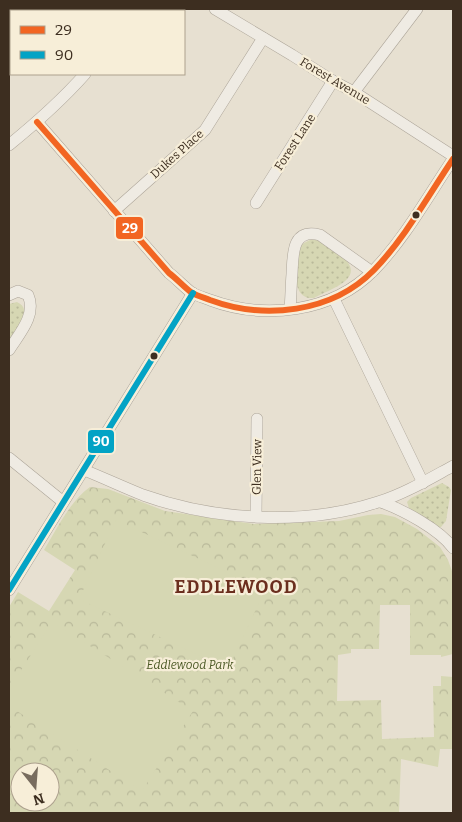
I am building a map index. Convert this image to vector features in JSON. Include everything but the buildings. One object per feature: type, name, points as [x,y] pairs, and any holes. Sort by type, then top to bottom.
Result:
[{"type":"street","name":"Forest Avenue","points":[[215,9],[354,92],[453,157]]},
{"type":"street","points":[[354,92],[417,9]]},
{"type":"street","name":"Dukes Place","points":[[114,211],[205,130],[263,38]]},
{"type":"street","points":[[9,145],[37,122],[84,75]]},
{"type":"street","name":"Forest Lane","points":[[256,202],[333,81]]},
{"type":"street","points":[[37,122],[169,273],[193,293],[224,305],[250,311],[290,310],[334,299],[372,272],[392,250],[453,157]]},
{"type":"street","points":[[290,310],[292,254],[294,245],[304,234],[312,233],[327,238],[372,272]]},
{"type":"street","points":[[9,295],[18,291],[28,295],[32,309],[27,321],[9,350]]},
{"type":"street","points":[[9,590],[62,501],[84,470],[193,293]]},
{"type":"street","points":[[334,299],[422,483]]},
{"type":"street","name":"Glen View","points":[[256,516],[257,419]]},
{"type":"street","points":[[9,458],[62,501]]},
{"type":"street","points":[[84,470],[144,495],[188,507],[256,516],[317,515],[350,510],[381,502],[453,466]]},
{"type":"street","points":[[381,502],[403,510],[453,547]]},
{"type":"street","points":[[453,532],[453,547]]},
{"type":"green space","points":[[9,9],[55,9],[10,10],[9,55]]},
{"type":"green space","points":[[312,239],[323,243],[339,254],[348,262],[351,269],[350,275],[345,281],[314,298],[306,297],[301,293],[296,279],[298,248]]},
{"type":"green space","points":[[17,302],[24,310],[24,316],[9,343],[9,304]]},
{"type":"green space","points":[[442,483],[451,490],[446,521],[441,527],[438,527],[409,508],[407,502],[411,498]]},
{"type":"green space","name":"Eddlewood Park","points":[[90,487],[108,489],[165,511],[254,524],[339,521],[381,514],[395,517],[417,529],[440,547],[448,560],[453,574],[453,654],[441,657],[441,655],[410,655],[410,605],[380,605],[379,649],[351,649],[351,653],[338,655],[337,701],[381,700],[382,739],[434,737],[433,686],[441,686],[441,676],[453,677],[453,749],[440,749],[438,767],[401,759],[399,813],[9,813],[9,607],[18,592],[49,611],[75,570],[44,550],[76,500]]},
{"type":"green space","points":[[116,520],[265,590],[228,669],[79,599]]},
{"type":"green space","points":[[52,622],[193,711],[142,791],[9,706],[9,689]]},
{"type":"transit line","name":"29","points":[[37,122],[169,273],[186,288],[192,293],[210,300],[252,310],[275,311],[318,304],[338,296],[357,284],[374,270],[396,244],[453,159]]},
{"type":"transit line","name":"90","points":[[9,590],[193,293]]},
{"type":"district","name":"EDDLEWOOD","points":[[236,587]]}]
